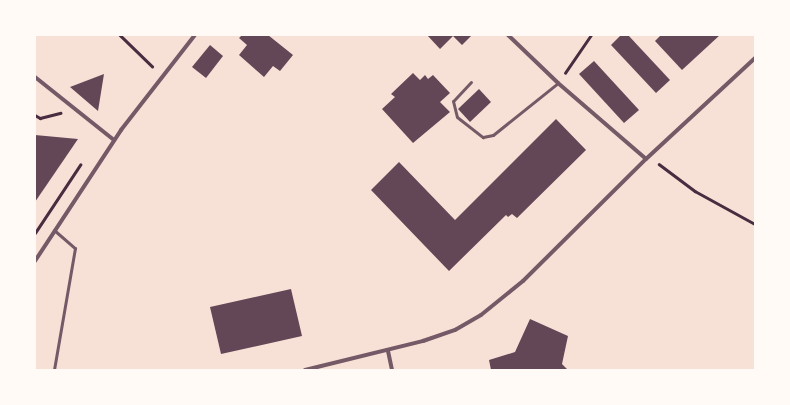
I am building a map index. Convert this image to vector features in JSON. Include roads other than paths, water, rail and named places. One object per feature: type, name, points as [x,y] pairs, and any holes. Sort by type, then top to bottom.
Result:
[{"type":"street","points":[[35,261],[37,254],[114,140],[195,35]]},
{"type":"street","points":[[508,35],[558,83],[646,159]]},
{"type":"street","points":[[305,370],[388,351],[455,330],[481,316],[523,282],[646,159],[755,58]]},
{"type":"street","points":[[35,77],[114,140]]},
{"type":"street","points":[[388,351],[392,370]]},
{"type":"lane","points":[[471,82],[453,100],[457,117],[483,137],[493,135],[558,83]]},
{"type":"lane","points":[[54,230],[75,248],[54,370]]}]
